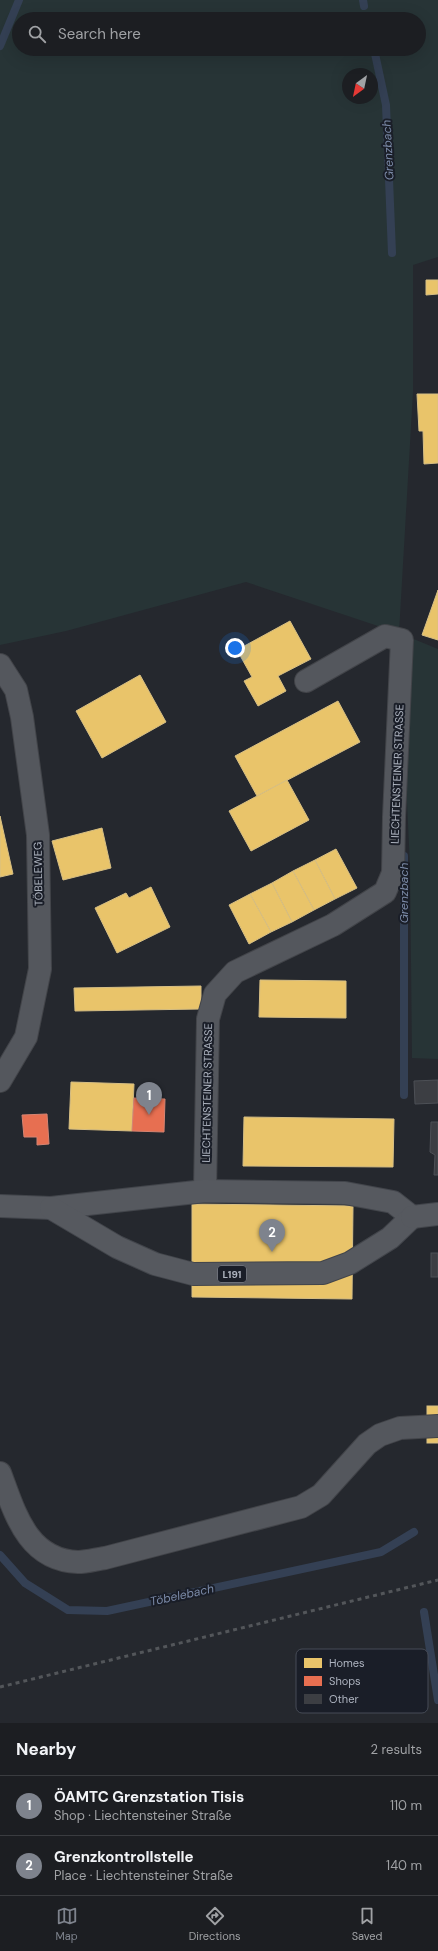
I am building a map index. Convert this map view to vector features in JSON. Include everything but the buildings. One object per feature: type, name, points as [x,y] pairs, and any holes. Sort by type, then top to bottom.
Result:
[{"type":"main road","name":"L191","points":[[0,1206],[51,1208],[205,1191],[345,1193],[392,1202],[412,1217],[390,1238],[350,1263],[323,1273],[193,1274],[155,1264],[117,1247],[51,1208]]},
{"type":"main road","points":[[412,1217],[438,1214]]},
{"type":"street","name":"LIECHTENSTEINER STRASSE","points":[[205,1191],[208,1018],[216,994],[235,972],[333,926],[385,892],[394,873],[394,817],[402,640],[385,636],[306,682]]},
{"type":"street","name":"TÖBELEWEG","points":[[0,665],[16,690],[22,717],[38,835],[40,969],[26,1037],[0,1081]]},
{"type":"street","points":[[0,1473],[19,1523],[31,1540],[52,1557],[78,1562],[106,1558],[301,1507],[321,1495],[366,1444],[380,1435],[400,1428],[438,1426]]},
{"type":"shaded area","points":[[0,0],[438,0],[438,257],[413,265],[413,392],[399,633],[246,582],[66,631],[0,645]]},
{"type":"shaded area","points":[[399,633],[438,649],[438,1059],[412,1058],[410,866]]},
{"type":"waterway","name":"Töbelebach","points":[[14,12],[19,0]]},
{"type":"waterway","name":"Grenzbach","points":[[363,0],[364,6]]},
{"type":"waterway","name":"Töbelebach","points":[[0,46],[12,17]]},
{"type":"waterway","name":"Grenzbach","points":[[376,56],[386,105],[392,253]]},
{"type":"waterway","name":"Grenzbach","points":[[404,856],[404,1095]]},
{"type":"waterway","name":"Töbelebach","points":[[0,1555],[25,1583],[68,1610],[107,1611],[381,1552],[414,1532]]},
{"type":"waterway","name":"Grenzbach","points":[[424,1612],[438,1700]]},
{"type":"railway","points":[[0,1687],[438,1580]]},
{"type":"place","name":"ÖAMTC Grenzstation Tisis","points":[[149,1115]]},
{"type":"place","name":"Grenzkontrollstelle","points":[[272,1252]]}]
